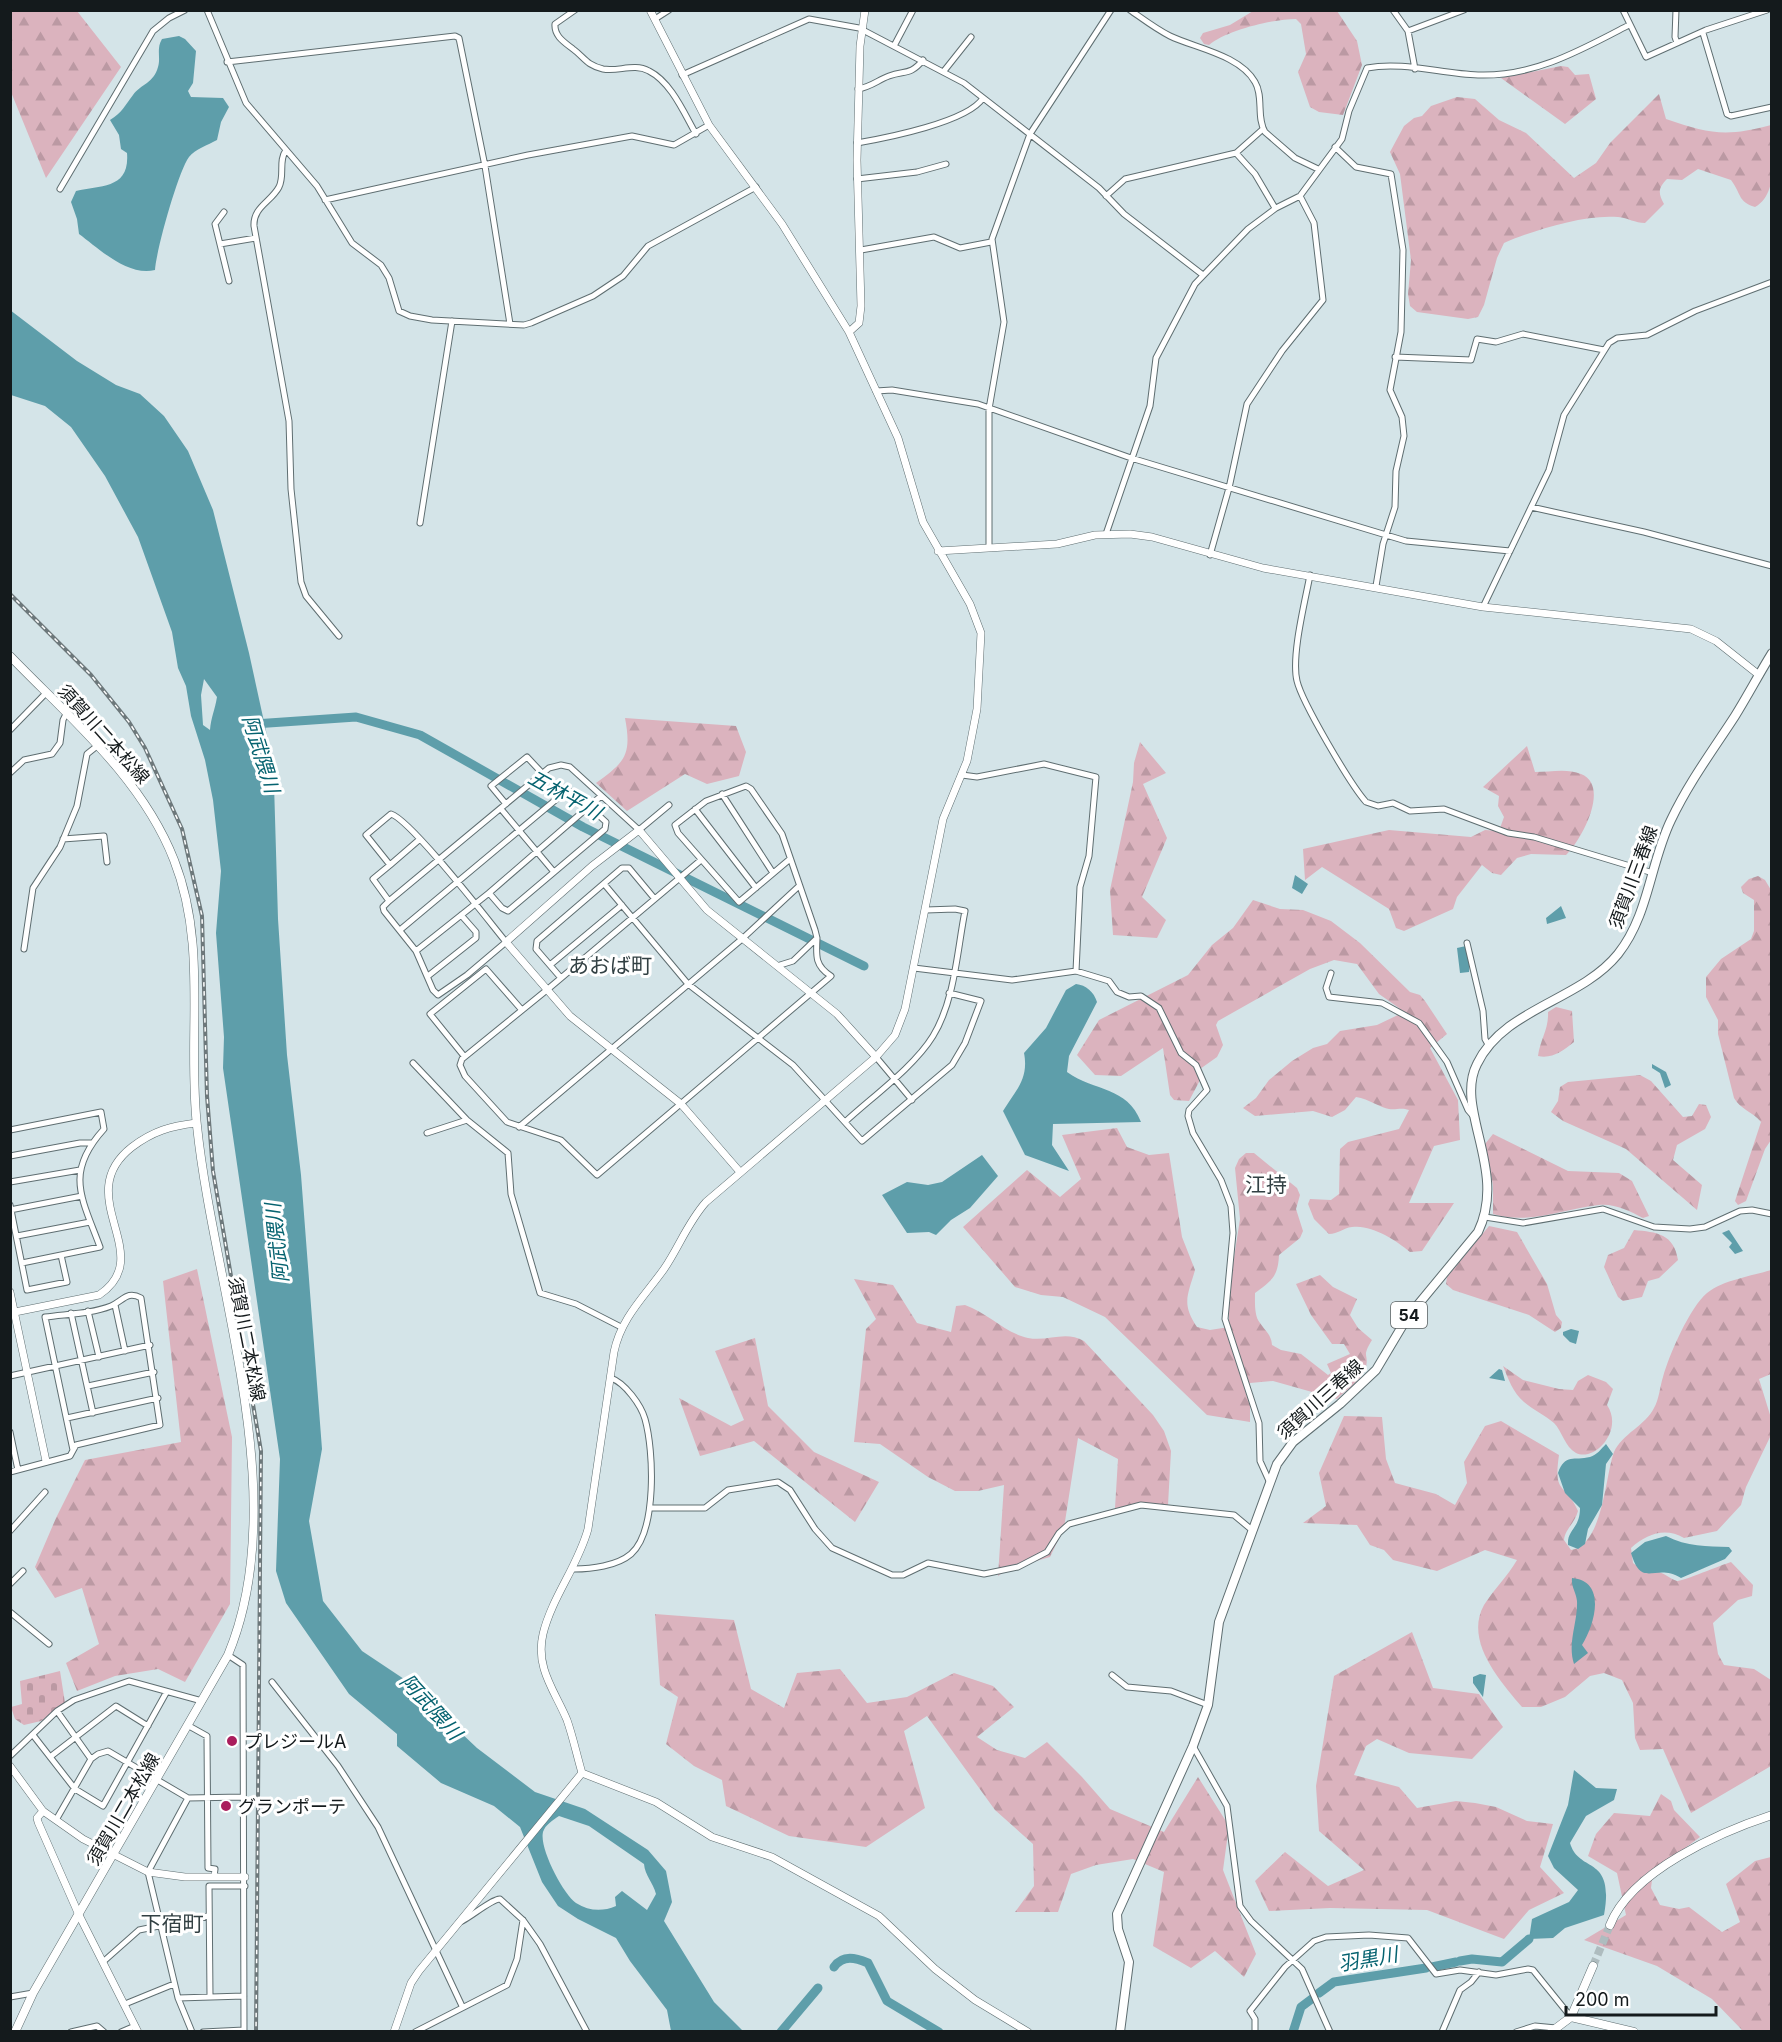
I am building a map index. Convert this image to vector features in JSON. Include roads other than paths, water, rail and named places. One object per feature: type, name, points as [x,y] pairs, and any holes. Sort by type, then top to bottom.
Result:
[{"type":"main road","name":"須賀川三春線","points":[[1120,2031],[1129,1962],[1118,1929],[1117,1914],[1193,1746],[1208,1705],[1219,1622],[1277,1464],[1293,1442],[1340,1404],[1376,1370],[1401,1326],[1471,1244],[1485,1217],[1489,1194],[1488,1176],[1475,1117],[1472,1078],[1476,1065],[1489,1046],[1514,1024],[1592,979],[1614,959],[1637,923],[1666,830],[1681,800],[1772,653]]},
{"type":"main road","name":"須賀川二本松線","points":[[10,656],[97,746],[142,800],[173,858],[184,892],[195,957],[196,1123],[209,1220],[250,1437],[253,1493],[248,1593],[228,1655],[33,1993],[15,2031]]},
{"type":"main road","points":[[1610,1925],[1622,1902],[1669,1863],[1703,1844],[1772,1815]]},
{"type":"main road","points":[[1553,2030],[1571,2017],[1593,1966]]},
{"type":"main road","points":[[1571,2017],[1634,2031]]},
{"type":"street","points":[[60,189],[153,31],[169,18],[185,10]]},
{"type":"street","points":[[207,10],[246,103],[325,200],[352,243],[381,265],[387,273],[399,311],[410,316],[452,321],[527,324],[593,296],[631,269],[648,246],[756,187]]},
{"type":"street","points":[[575,10],[555,24],[563,42],[582,59],[598,67],[607,69],[638,67],[655,75],[673,95],[696,134]]},
{"type":"street","points":[[582,1773],[568,1723],[548,1686],[540,1652],[549,1616],[574,1569],[588,1528],[621,1328],[664,1269],[692,1218],[740,1172],[876,1057],[895,1035],[905,1009],[943,819],[962,775],[976,720],[981,671],[981,633],[970,604],[938,551],[919,511],[903,452],[849,332],[756,187],[709,125],[650,10]]},
{"type":"street","points":[[655,19],[669,10]]},
{"type":"street","points":[[849,332],[858,326],[860,318],[861,250],[857,142],[858,89],[865,10]]},
{"type":"street","points":[[894,46],[913,10]]},
{"type":"street","points":[[989,548],[989,409],[1004,322],[991,242],[1030,134],[1111,10]]},
{"type":"street","points":[[1130,10],[1172,36],[1191,42],[1242,68],[1258,88],[1263,129],[1295,158],[1318,169]]},
{"type":"street","points":[[1394,10],[1408,31],[1415,69]]},
{"type":"street","points":[[1408,31],[1464,10]]},
{"type":"street","points":[[1623,10],[1646,57],[1677,43],[1767,10]]},
{"type":"street","points":[[1676,10],[1675,37],[1677,43]]},
{"type":"street","points":[[682,75],[809,19],[862,30],[944,71],[983,98],[1203,275]]},
{"type":"street","points":[[1106,534],[1150,406],[1156,358],[1203,275],[1248,229],[1275,208],[1300,196],[1345,133],[1349,111],[1367,68],[1415,69],[1480,75],[1545,66],[1629,25]]},
{"type":"street","points":[[1703,33],[1727,114],[1731,116],[1772,107]]},
{"type":"street","points":[[227,62],[457,36],[485,166],[510,324]]},
{"type":"street","points":[[944,71],[971,37]]},
{"type":"street","points":[[858,89],[876,84],[890,75],[908,73],[923,60]]},
{"type":"street","points":[[857,142],[926,127],[968,111],[983,98]]},
{"type":"street","points":[[325,200],[528,155],[632,136],[674,145],[709,125]]},
{"type":"street","points":[[1106,196],[1125,179],[1236,153],[1263,129]]},
{"type":"street","points":[[1335,147],[1353,166],[1388,172],[1392,175],[1403,250],[1401,332],[1390,390],[1402,417],[1404,436],[1396,471],[1395,507],[1385,535],[1376,586]]},
{"type":"street","points":[[286,150],[282,157],[278,187],[254,217],[256,238],[270,326],[289,421],[291,489],[301,582],[306,596],[339,636]]},
{"type":"street","points":[[1236,153],[1255,174],[1275,208]]},
{"type":"street","points":[[857,179],[917,172],[946,164]]},
{"type":"street","points":[[1210,555],[1229,488],[1249,399],[1293,336],[1323,300],[1314,223],[1300,196]]},
{"type":"street","points":[[224,212],[216,222],[229,281]]},
{"type":"street","points":[[861,250],[934,237],[960,248],[991,242]]},
{"type":"street","points":[[220,244],[256,238]]},
{"type":"street","points":[[1483,607],[1549,470],[1564,415],[1613,339],[1647,335],[1695,311],[1772,282]]},
{"type":"street","points":[[420,523],[452,321]]},
{"type":"street","points":[[1395,357],[1471,360],[1477,339],[1496,342],[1520,334],[1604,350]]},
{"type":"street","points":[[876,391],[892,390],[967,401],[1131,458],[1385,535],[1417,543],[1510,551]]},
{"type":"street","points":[[1531,507],[1606,523],[1772,566]]},
{"type":"street","points":[[938,551],[1057,544],[1106,534],[1152,537],[1263,568],[1376,586],[1483,607],[1691,629],[1716,641],[1759,675]]},
{"type":"street","points":[[1310,576],[1296,662],[1297,680],[1324,734],[1366,802],[1378,806],[1393,802],[1410,811],[1444,808],[1508,833],[1534,837],[1653,873]]},
{"type":"street","points":[[10,730],[46,693]]},
{"type":"street","points":[[10,773],[24,760],[52,754],[60,743],[66,714]]},
{"type":"street","points":[[24,950],[33,888],[63,839],[76,806],[87,754],[97,746]]},
{"type":"street","points":[[506,804],[491,786],[497,779],[527,758],[543,774]]},
{"type":"street","points":[[962,775],[977,777],[1044,764],[1096,777],[1089,856],[1080,887],[1076,971]]},
{"type":"street","points":[[669,805],[639,830],[592,866],[506,942],[441,994],[434,993],[416,951],[383,909],[389,901],[543,774],[555,766],[568,766],[639,830],[707,910],[837,1014],[912,1100]]},
{"type":"street","points":[[701,860],[548,989],[464,1056],[460,1065],[465,1076],[507,1122],[561,1140],[597,1175],[831,976],[822,970],[816,960],[817,938],[799,886],[790,859],[779,827],[751,789],[746,786],[722,794],[695,809],[674,826],[739,902],[790,859]]},
{"type":"street","points":[[400,930],[566,792],[573,792],[606,822],[605,829],[508,911],[501,908],[489,893]]},
{"type":"street","points":[[722,794],[773,873]]},
{"type":"street","points":[[416,951],[489,893],[601,796]]},
{"type":"street","points":[[501,809],[554,872]]},
{"type":"street","points":[[695,809],[756,888]]},
{"type":"street","points":[[390,865],[366,837],[366,833],[391,814],[397,816],[420,839],[570,1016],[681,1104],[740,1172]]},
{"type":"street","points":[[63,839],[104,836],[107,862]]},
{"type":"street","points":[[389,901],[373,879],[420,839]]},
{"type":"street","points":[[561,978],[536,948],[537,941],[605,885],[622,868],[627,868],[654,898]]},
{"type":"street","points":[[605,885],[688,984],[793,1065],[862,1141],[951,1065],[965,1043],[981,1001],[949,993]]},
{"type":"street","points":[[519,1126],[742,939],[799,886]]},
{"type":"street","points":[[550,965],[622,905]]},
{"type":"street","points":[[845,1122],[921,1052],[934,1034],[949,993],[965,911],[926,910]]},
{"type":"street","points":[[428,976],[476,938],[476,932],[461,915]]},
{"type":"street","points":[[777,966],[793,961],[817,938]]},
{"type":"street","points":[[1467,943],[1482,1008],[1485,1039],[1489,1046]]},
{"type":"street","points":[[914,968],[953,972],[987,979],[1012,980],[1076,971],[1109,981],[1117,992],[1130,997],[1141,996],[1154,1004],[1163,1016],[1181,1053],[1196,1065],[1207,1090],[1205,1096],[1189,1110],[1188,1116],[1193,1133],[1217,1171],[1232,1206],[1233,1233],[1225,1319],[1259,1423],[1260,1461],[1270,1483]]},
{"type":"street","points":[[464,1056],[430,1014],[486,969],[521,1009]]},
{"type":"street","points":[[1331,973],[1326,992],[1330,998],[1382,1003],[1419,1023],[1447,1062],[1468,1110],[1475,1117]]},
{"type":"street","points":[[413,1063],[467,1120],[500,1145],[509,1156],[511,1194],[540,1293],[576,1304],[621,1328]]},
{"type":"street","points":[[10,1130],[101,1112],[104,1129],[85,1153],[80,1170],[82,1196],[100,1247],[22,1263]]},
{"type":"street","points":[[427,1132],[467,1120]]},
{"type":"street","points":[[13,1313],[99,1295],[111,1287],[118,1275],[121,1259],[107,1187],[113,1166],[123,1154],[156,1131],[196,1123]]},
{"type":"street","points":[[10,1156],[80,1143],[92,1143]]},
{"type":"street","points":[[10,1182],[80,1170]]},
{"type":"street","points":[[61,1255],[67,1282],[27,1290],[11,1208],[82,1196]]},
{"type":"street","points":[[1485,1217],[1523,1223],[1603,1209],[1654,1227],[1690,1229],[1704,1227],[1740,1211],[1752,1210],[1772,1214]]},
{"type":"street","points":[[17,1236],[90,1222]]},
{"type":"street","points":[[10,1292],[46,1461]]},
{"type":"street","points":[[10,1472],[70,1456],[74,1450],[76,1445],[160,1425],[158,1398],[141,1298],[135,1295],[123,1296],[115,1305],[45,1317],[74,1450]]},
{"type":"street","points":[[115,1305],[125,1351]]},
{"type":"street","points":[[88,1311],[99,1357]]},
{"type":"street","points":[[71,1313],[93,1413]]},
{"type":"street","points":[[10,1331],[19,1329]]},
{"type":"street","points":[[10,1376],[150,1345]]},
{"type":"street","points":[[88,1386],[154,1372]]},
{"type":"street","points":[[574,1569],[595,1568],[630,1555],[644,1536],[651,1508],[645,1419],[620,1381],[611,1378]]},
{"type":"street","points":[[67,1418],[158,1398]]},
{"type":"street","points":[[10,1432],[18,1470]]},
{"type":"street","points":[[651,1508],[705,1508],[728,1490],[778,1482],[790,1490],[815,1529],[832,1548],[892,1575],[903,1575],[928,1563],[984,1574],[1017,1567],[1047,1552],[1059,1533],[1069,1524],[1141,1505],[1234,1515],[1252,1530]]},
{"type":"street","points":[[10,1532],[45,1492]]},
{"type":"street","points":[[10,1584],[24,1570]]},
{"type":"street","points":[[10,1612],[49,1644]]},
{"type":"street","points":[[203,2031],[244,2031],[243,1665],[228,1655]]},
{"type":"street","points":[[1112,1675],[1127,1687],[1171,1691],[1208,1705]]},
{"type":"street","points":[[10,1756],[57,1712],[74,1700],[129,1681],[202,1701]]},
{"type":"street","points":[[272,1682],[338,1766],[378,1827],[437,1948],[462,2007]]},
{"type":"street","points":[[33,1735],[75,1789],[103,1806],[166,1693]]},
{"type":"street","points":[[50,1757],[116,1706],[148,1726]]},
{"type":"street","points":[[57,1712],[91,1759]]},
{"type":"street","points":[[189,1726],[207,1736],[208,1868],[215,1869],[214,1877]]},
{"type":"street","points":[[1193,1746],[1227,1806],[1240,1906],[1251,1921],[1293,1959],[1309,1982],[1330,2031]]},
{"type":"street","points":[[56,1820],[91,1759],[108,1751],[126,1764],[188,1798],[243,1797]]},
{"type":"street","points":[[10,1766],[43,1811],[114,1855],[148,1872],[185,1877],[245,1877]]},
{"type":"street","points":[[394,2031],[411,1983],[455,1924],[582,1773]]},
{"type":"street","points":[[582,1773],[656,1802],[706,1834],[772,1857],[879,1916],[935,1969],[975,2000],[1028,2031]]},
{"type":"street","points":[[188,1798],[148,1872],[174,1984],[192,2031]]},
{"type":"street","points":[[43,1811],[37,1818],[38,1822],[79,1915],[137,2029],[121,2031]]},
{"type":"street","points":[[210,1996],[209,1886],[245,1886]]},
{"type":"street","points":[[455,1924],[477,1913],[498,1898],[523,1920],[540,1944],[587,2031]]},
{"type":"street","points":[[104,1961],[139,1930],[208,1916]]},
{"type":"street","points":[[415,2031],[507,1985],[517,1959],[523,1920]]},
{"type":"street","points":[[1255,2031],[1251,2008],[1307,1945],[1322,1938],[1404,1937],[1413,1941],[1436,1974],[1461,1970],[1496,1975],[1533,1970],[1571,2017]]},
{"type":"street","points":[[1442,2031],[1460,1990],[1479,1972]]},
{"type":"street","points":[[125,2004],[174,1984]]},
{"type":"street","points":[[10,1997],[33,1993]]},
{"type":"street","points":[[178,1998],[244,1996]]},
{"type":"street","points":[[71,2031],[97,2026],[104,2031]]},
{"type":"street","points":[[1516,2031],[1535,2026],[1553,2030]]},
{"type":"water","points":[[179,36],[196,51],[193,83],[188,91],[191,97],[223,98],[229,107],[221,122],[217,140],[195,152],[184,165],[168,212],[155,270],[145,271],[114,260],[79,234],[71,202],[76,191],[112,183],[124,173],[127,153],[121,149],[119,135],[110,120],[120,112],[136,91],[154,77],[158,67],[159,46],[162,39]]},
{"type":"water","name":"阿武隈川","points":[[10,310],[77,361],[116,385],[140,394],[164,416],[188,451],[213,510],[249,653],[268,740],[274,784],[278,919],[287,1055],[301,1175],[322,1449],[309,1521],[323,1601],[362,1651],[404,1679],[477,1748],[535,1792],[585,1809],[648,1850],[666,1871],[672,1902],[664,1921],[714,2002],[743,2031],[671,2031],[667,2010],[630,1961],[616,1938],[558,1906],[542,1882],[520,1827],[494,1806],[441,1783],[397,1746],[397,1734],[349,1694],[286,1603],[276,1571],[280,1459],[223,1068],[224,1037],[216,933],[221,871],[213,800],[205,760],[191,716],[186,686],[178,668],[172,632],[138,537],[105,476],[71,427],[45,406],[11,395]],"holes":[[[204,679],[217,697],[210,730],[203,725],[201,695]],[[559,1816],[589,1826],[644,1864],[656,1894],[647,1910],[622,1891],[615,1897],[616,1906],[606,1909],[586,1908],[571,1898],[553,1870],[543,1839],[546,1827]]]},
{"type":"water","points":[[1295,875],[1308,884],[1302,894],[1292,888]]},
{"type":"water","points":[[1561,906],[1566,918],[1547,924],[1546,918]]},
{"type":"water","points":[[1466,946],[1470,960],[1469,972],[1460,973],[1457,948]]},
{"type":"water","points":[[1076,984],[1089,990],[1097,1002],[1069,1056],[1067,1072],[1119,1096],[1135,1110],[1141,1122],[1053,1124],[1052,1145],[1069,1171],[1025,1155],[1003,1111],[1023,1077],[1024,1053],[1046,1028],[1066,990]]},
{"type":"water","points":[[1652,1064],[1666,1072],[1671,1085],[1665,1088],[1660,1073],[1652,1068]]},
{"type":"water","points":[[982,1155],[998,1176],[970,1208],[951,1220],[936,1235],[929,1232],[907,1233],[882,1195],[907,1182],[928,1185],[942,1182]]},
{"type":"water","points":[[1729,1230],[1743,1251],[1735,1254],[1729,1247],[1732,1243],[1722,1233]]},
{"type":"water","points":[[1571,1329],[1579,1331],[1576,1344],[1563,1335],[1563,1332]]},
{"type":"water","points":[[1499,1369],[1502,1370],[1505,1381],[1489,1378]]},
{"type":"water","points":[[1606,1444],[1613,1454],[1606,1464],[1602,1505],[1588,1529],[1585,1544],[1578,1549],[1568,1545],[1568,1540],[1578,1520],[1580,1508],[1565,1493],[1558,1473],[1567,1460],[1592,1456]]},
{"type":"water","points":[[1666,1536],[1689,1544],[1729,1547],[1732,1551],[1725,1559],[1681,1578],[1672,1574],[1645,1573],[1640,1570],[1631,1553],[1645,1542]]},
{"type":"water","points":[[1572,1578],[1583,1581],[1590,1587],[1595,1605],[1591,1626],[1582,1645],[1588,1653],[1574,1664],[1572,1640],[1577,1601]]},
{"type":"water","points":[[1480,1674],[1486,1675],[1483,1697],[1473,1683],[1473,1677]]},
{"type":"water","points":[[1574,1770],[1596,1788],[1617,1789],[1614,1800],[1586,1816],[1570,1843],[1574,1852],[1594,1868],[1605,1882],[1604,1915],[1565,1928],[1553,1938],[1529,1939],[1532,1919],[1569,1902],[1578,1890],[1554,1868],[1548,1856],[1568,1805]]},
{"type":"waterway","name":"五林平川","points":[[254,724],[356,717],[420,735],[583,827],[864,966]]},
{"type":"waterway","name":"羽黒川","points":[[1460,1961],[1472,1959],[1502,1962],[1529,1939]]},
{"type":"waterway","name":"羽黒川","points":[[834,1967],[841,1960],[846,1959],[868,1963],[887,2001],[939,2032]]},
{"type":"waterway","name":"羽黒川","points":[[1432,1967],[1456,1962]]},
{"type":"waterway","name":"羽黒川","points":[[1319,1993],[1334,1982],[1426,1968]]},
{"type":"waterway","name":"羽黒川","points":[[781,2032],[818,1988]]},
{"type":"waterway","name":"羽黒川","points":[[1293,2032],[1301,2007],[1313,1998]]},
{"type":"tunnel","points":[[1593,1966],[1610,1925]]},
{"type":"railway","points":[[10,594],[91,675],[129,722],[145,748],[182,829],[202,916],[207,1096],[213,1171],[261,1451],[256,2032]]},
{"type":"place","name":"プレジールA","points":[[232,1741]]},
{"type":"place","name":"グランポーテ","points":[[226,1806]]},
{"type":"district","name":"あおば町","points":[[610,965]]},
{"type":"district","name":"江持","points":[[1266,1184]]},
{"type":"district","name":"下宿町","points":[[172,1923]]}]
